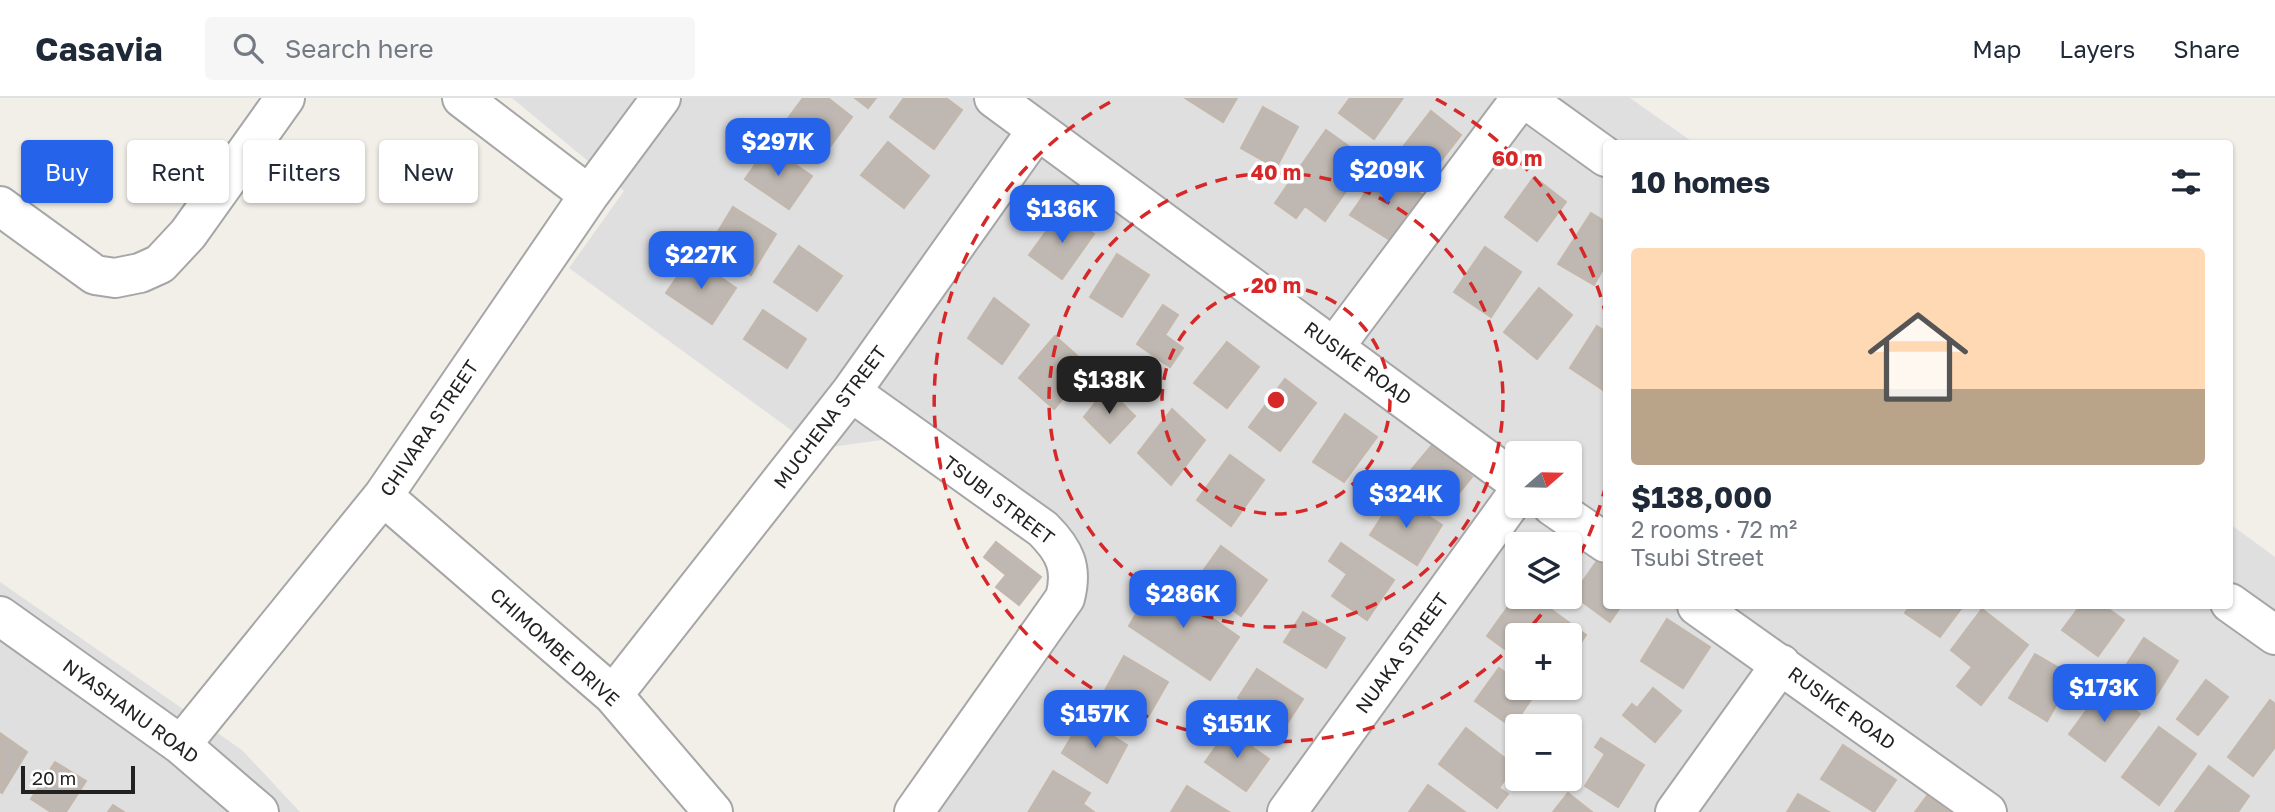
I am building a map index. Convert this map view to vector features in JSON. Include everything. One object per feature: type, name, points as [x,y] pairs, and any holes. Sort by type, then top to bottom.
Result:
[{"type":"street","points":[[0,206],[95,275],[115,278],[140,273],[160,264],[188,234],[285,98]]},
{"type":"street","points":[[461,98],[589,195]]},
{"type":"street","name":"CHIVARA STREET","points":[[181,745],[383,496],[589,195],[661,98]]},
{"type":"street","name":"RUSIKE ROAD","points":[[994,98],[1505,473]]},
{"type":"street","points":[[1335,346],[1523,98],[1603,155]]},
{"type":"street","name":"MUCHENA STREET","points":[[613,695],[852,392],[1037,130]]},
{"type":"street","name":"TSUBI STREET","points":[[852,392],[1043,529],[1058,545],[1068,562],[1070,580],[1065,598],[914,812]]},
{"type":"street","name":"CHIMOMBE DRIVE","points":[[383,496],[613,695],[713,812]]},
{"type":"street","name":"NUAKA STREET","points":[[1287,812],[1505,511]]},
{"type":"street","points":[[1570,518],[1603,541]]},
{"type":"street","points":[[2233,605],[2275,635]]},
{"type":"street","name":"RUSIKE ROAD","points":[[1701,609],[1987,812]]},
{"type":"street","name":"NYASHANU ROAD","points":[[0,616],[181,745],[259,812]]},
{"type":"street","points":[[1675,812],[1782,664]]},
{"type":"shaded area","points":[[512,98],[1630,98],[1690,140],[1603,140],[1603,609],[2233,609],[2233,526],[2275,557],[2275,812],[905,812],[1079,561],[903,437],[817,449],[569,268],[624,191]]},
{"type":"shaded area","points":[[0,582],[242,750],[300,812],[0,812]]},
{"type":"building","points":[[803,98],[828,98],[852,117],[823,156],[783,125]]},
{"type":"building","points":[[855,98],[876,98],[868,108]]},
{"type":"building","points":[[904,98],[946,98],[962,110],[934,149],[890,117]]},
{"type":"building","points":[[1185,98],[1237,98],[1223,122]]},
{"type":"building","points":[[1350,98],[1403,98],[1374,139],[1339,113]]},
{"type":"building","points":[[1263,107],[1298,127],[1276,168],[1241,148]]},
{"type":"building","points":[[1431,111],[1461,135],[1429,176],[1399,152]]},
{"type":"building","points":[[1326,130],[1368,160],[1325,221],[1305,206],[1296,218],[1275,203]]},
{"type":"building","points":[[888,142],[929,176],[904,208],[861,175]]},
{"type":"building","points":[[768,146],[812,176],[789,209],[745,179]]},
{"type":"building","points":[[1382,169],[1424,196],[1393,242],[1350,215]]},
{"type":"building","points":[[1534,177],[1566,202],[1537,241],[1505,217]]},
{"type":"building","points":[[733,207],[776,234],[751,275],[708,248]]},
{"type":"building","points":[[1062,210],[1094,234],[1062,279],[1029,255]]},
{"type":"building","points":[[1591,213],[1603,220],[1603,269],[1594,285],[1558,264]]},
{"type":"building","points":[[799,246],[842,276],[817,311],[774,282]]},
{"type":"building","points":[[1485,247],[1521,272],[1491,317],[1454,292]]},
{"type":"building","points":[[1117,254],[1149,275],[1122,317],[1090,297]]},
{"type":"building","points":[[691,257],[736,288],[712,324],[666,293]]},
{"type":"building","points":[[1539,288],[1572,315],[1537,359],[1504,332]]},
{"type":"building","points":[[994,298],[1029,325],[1002,364],[968,338]]},
{"type":"building","points":[[1163,305],[1178,315],[1165,335],[1183,348],[1170,367],[1137,344]]},
{"type":"building","points":[[763,310],[806,339],[787,368],[744,339]]},
{"type":"building","points":[[1597,326],[1603,330],[1603,390],[1570,368]]},
{"type":"building","points":[[1055,336],[1090,367],[1054,409],[1019,378]]},
{"type":"building","points":[[1227,342],[1259,367],[1227,408],[1194,383]]},
{"type":"building","points":[[1285,379],[1316,403],[1280,451],[1249,427]]},
{"type":"building","points":[[1107,388],[1135,416],[1110,443],[1084,417]]},
{"type":"building","points":[[1172,409],[1205,440],[1171,485],[1138,453]]},
{"type":"building","points":[[1345,414],[1377,437],[1344,482],[1313,462]]},
{"type":"building","points":[[1433,444],[1472,477],[1446,509],[1406,476]]},
{"type":"building","points":[[1230,455],[1264,480],[1231,526],[1197,500]]},
{"type":"building","points":[[1396,495],[1442,525],[1417,565],[1370,535]]},
{"type":"building","points":[[996,542],[1041,577],[1019,605],[996,587],[1006,575],[984,557]]},
{"type":"building","points":[[1341,543],[1394,580],[1367,620],[1332,596],[1347,574],[1329,561]]},
{"type":"building","points":[[1221,546],[1267,580],[1241,616],[1195,582]]},
{"type":"building","points":[[1597,561],[1603,566],[1603,609],[1619,609],[1610,622],[1582,602],[1582,582]]},
{"type":"building","points":[[1157,579],[1239,637],[1210,680],[1129,626]]},
{"type":"building","points":[[1506,609],[1550,609],[1570,623],[1505,623],[1505,649],[1487,636]]},
{"type":"building","points":[[1908,609],[1961,609],[1940,637],[1905,613]]},
{"type":"building","points":[[1982,609],[2028,645],[1981,705],[1957,686],[1972,667],[1951,650]]},
{"type":"building","points":[[2078,609],[2108,609],[2124,620],[2098,656],[2062,630]]},
{"type":"building","points":[[1303,612],[1345,638],[1326,668],[1284,642]]},
{"type":"building","points":[[1667,619],[1710,647],[1683,688],[1641,661]]},
{"type":"building","points":[[2144,638],[2178,661],[2154,699],[2119,676]]},
{"type":"building","points":[[2035,654],[2073,676],[2047,721],[2009,698]]},
{"type":"building","points":[[1124,656],[1168,682],[1148,717],[1104,692]]},
{"type":"building","points":[[1499,668],[1505,672],[1505,700],[1531,700],[1521,714],[1505,714],[1505,722],[1475,701]]},
{"type":"building","points":[[1257,669],[1303,699],[1284,728],[1238,698]]},
{"type":"building","points":[[2206,680],[2228,697],[2198,735],[2177,719]]},
{"type":"building","points":[[2104,687],[2140,714],[2105,761],[2069,734]]},
{"type":"building","points":[[1653,688],[1681,711],[1655,742],[1623,715],[1632,704],[1637,708]]},
{"type":"building","points":[[2270,700],[2275,704],[2275,747],[2253,776],[2228,757]]},
{"type":"building","points":[[1083,717],[1127,745],[1107,783],[1062,753]]},
{"type":"building","points":[[2159,727],[2196,754],[2159,805],[2122,777]]},
{"type":"building","points":[[1466,728],[1505,758],[1505,780],[1499,788],[1508,794],[1497,808],[1439,764]]},
{"type":"building","points":[[1228,730],[1269,759],[1246,791],[1205,762]]},
{"type":"building","points":[[0,733],[27,752],[2,793],[0,792]]},
{"type":"building","points":[[1601,738],[1644,765],[1618,807],[1585,786],[1605,754],[1595,747]]},
{"type":"building","points":[[1843,745],[1896,780],[1874,812],[1821,779]]},
{"type":"building","points":[[55,762],[86,781],[66,812],[51,812],[31,799]]},
{"type":"building","points":[[2209,766],[2249,796],[2238,812],[2175,812]]},
{"type":"building","points":[[1053,771],[1090,793],[1083,804],[1094,812],[1029,811]]},
{"type":"building","points":[[1428,785],[1465,812],[1409,812]]},
{"type":"building","points":[[1187,786],[1229,812],[1171,812]]},
{"type":"building","points":[[1568,793],[1592,812],[1553,812]]},
{"type":"building","points":[[1798,794],[1829,812],[1787,812]]},
{"type":"building","points":[[1927,796],[1949,812],[1915,812]]},
{"type":"building","points":[[113,805],[124,812],[108,812]]}]
